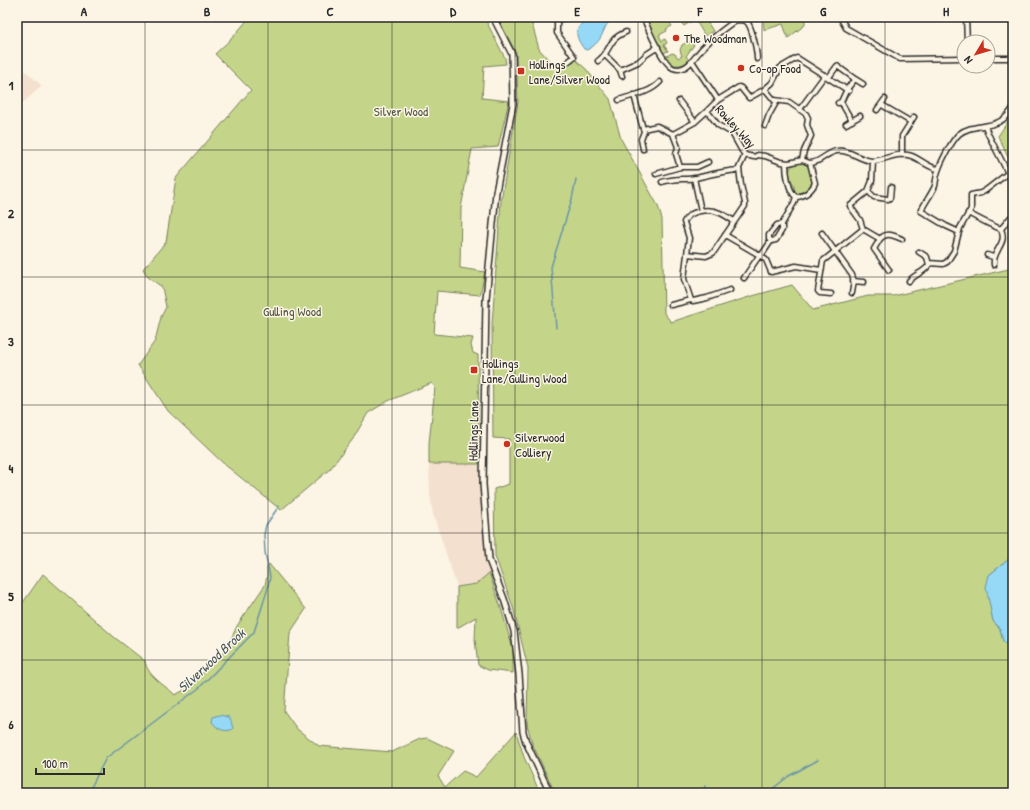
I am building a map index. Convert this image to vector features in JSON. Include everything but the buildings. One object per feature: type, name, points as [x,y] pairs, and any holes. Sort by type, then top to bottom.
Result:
[{"type":"street","name":"Hollings Lane","points":[[493,17],[512,54],[513,104],[496,192],[486,299],[483,484],[489,560],[514,631],[523,732],[550,793]]},
{"type":"street","points":[[565,64],[574,57],[558,35],[557,18],[566,17]]},
{"type":"street","points":[[643,17],[658,47],[668,64],[673,68],[683,68],[688,66],[700,50],[714,36],[736,19],[744,20],[750,25],[757,60]]},
{"type":"street","points":[[840,17],[846,28],[900,59],[956,58]]},
{"type":"street","points":[[966,17],[967,34]]},
{"type":"street","points":[[598,61],[605,55],[613,39],[626,32]]},
{"type":"street","points":[[552,38],[558,35]]},
{"type":"street","points":[[620,70],[638,62],[658,47]]},
{"type":"street","points":[[605,55],[620,70],[622,76]]},
{"type":"street","points":[[802,160],[804,150],[811,136],[808,118],[800,109],[789,102],[777,101],[771,97],[765,89],[772,84],[780,68],[797,58],[848,90]]},
{"type":"street","points":[[996,58],[1013,58]]},
{"type":"street","points":[[692,61],[718,100]]},
{"type":"street","points":[[800,109],[837,66],[863,84]]},
{"type":"street","points":[[852,121],[839,102],[855,79]]},
{"type":"street","points":[[619,100],[646,92],[657,86],[660,82]]},
{"type":"street","name":"Rowley Way","points":[[765,89],[749,98],[739,87],[718,100],[707,111],[718,125],[732,133],[745,154],[754,157],[758,155],[765,156],[786,163]]},
{"type":"street","points":[[634,95],[641,127],[645,129]]},
{"type":"street","points":[[877,110],[885,99]]},
{"type":"street","points":[[679,101],[695,122]]},
{"type":"street","points":[[764,126],[777,101]]},
{"type":"street","points":[[882,105],[911,122]]},
{"type":"street","points":[[958,232],[921,211],[934,187],[938,169],[955,138],[960,133],[966,130],[1000,122],[1010,114],[1013,108]]},
{"type":"street","points":[[673,134],[695,122],[707,111]]},
{"type":"street","points":[[846,124],[860,116]]},
{"type":"street","points":[[902,155],[902,136],[914,117]]},
{"type":"street","points":[[643,149],[640,139],[645,129],[657,126],[663,128],[673,134],[678,147],[676,154],[680,167]]},
{"type":"street","points":[[929,263],[943,264],[947,262],[954,251],[958,232],[971,205],[971,195],[981,193],[1008,173],[985,126]]},
{"type":"street","points":[[796,197],[792,192],[787,179],[786,163],[802,160],[810,163],[816,162],[826,155],[838,151],[849,152],[861,159],[873,161],[880,161],[902,155],[912,156],[928,166],[938,169]]},
{"type":"street","points":[[687,254],[710,256],[713,254],[746,203],[741,186],[739,170],[739,166],[745,154]]},
{"type":"street","points":[[873,161],[872,181],[868,191],[850,206],[860,220],[863,229],[880,239]]},
{"type":"street","points":[[656,174],[680,167],[697,167],[708,162]]},
{"type":"street","points":[[796,197],[806,194],[813,187],[814,179],[810,163]]},
{"type":"street","points":[[662,182],[682,178],[694,178],[722,171],[739,170]]},
{"type":"street","points":[[694,178],[701,211]]},
{"type":"street","points":[[868,191],[874,197],[888,199],[890,198],[891,187]]},
{"type":"street","points":[[744,278],[771,241],[776,240],[782,230],[782,224],[794,204],[796,197]]},
{"type":"street","points":[[691,300],[684,280],[689,238],[684,222],[688,215],[701,211],[720,213],[734,221]]},
{"type":"street","points":[[968,213],[986,221],[993,227],[1001,229]]},
{"type":"street","points":[[1001,229],[1010,218]]},
{"type":"street","points":[[771,241],[769,239],[770,235],[777,225],[782,224]]},
{"type":"street","points":[[830,294],[820,293],[818,291],[823,261],[863,229]]},
{"type":"street","points":[[994,265],[993,258],[1002,242],[1003,234],[1001,229]]},
{"type":"street","points":[[822,233],[852,274],[854,281],[852,293]]},
{"type":"street","points":[[889,270],[874,249],[883,235],[889,234],[902,239]]},
{"type":"street","points":[[725,236],[766,260],[771,272],[796,266],[821,270]]},
{"type":"street","points":[[909,281],[912,277],[928,267],[929,263],[927,257],[919,252]]},
{"type":"street","points":[[987,255],[993,258]]},
{"type":"street","points":[[854,281],[864,282]]},
{"type":"street","points":[[671,305],[691,300],[700,300],[730,290]]},
{"type":"shaded area","points":[[17,63],[42,86],[17,108]]},
{"type":"shaded area","points":[[429,464],[479,464],[489,573],[476,584],[457,587],[433,514],[430,495]]},
{"type":"green space","name":"Gulling Wood","points":[[250,17],[484,17],[505,58],[506,64],[484,66],[482,98],[509,101],[498,147],[472,149],[461,208],[460,268],[485,272],[480,295],[437,291],[434,334],[473,338],[471,345],[473,353],[478,355],[479,464],[429,464],[429,443],[435,387],[432,383],[388,401],[368,413],[353,439],[330,469],[281,510],[224,464],[168,411],[138,365],[155,341],[161,317],[166,307],[162,287],[148,277],[143,269],[166,242],[176,178],[251,90],[215,54],[232,38]]},
{"type":"green space","points":[[497,17],[530,17],[539,49],[557,69],[576,60],[586,69],[610,99],[621,139],[658,206],[662,219],[664,313],[671,322],[792,285],[813,310],[868,296],[893,296],[1013,268],[1013,556],[989,575],[990,605],[993,621],[1000,629],[1003,641],[1013,651],[1013,793],[555,793],[532,743],[527,724],[528,668],[513,607],[495,556],[494,489],[509,484],[509,439],[493,438],[492,324],[501,201],[518,102],[516,53]]},
{"type":"green space","points":[[643,17],[704,17],[713,31],[705,36],[695,19],[684,26],[680,21],[677,23],[675,20],[670,23],[672,26],[666,29],[667,31],[659,35],[662,41],[665,39],[667,43],[664,45],[668,51],[661,54]]},
{"type":"green space","points":[[763,17],[805,17],[805,25],[788,38],[783,24],[764,30]]},
{"type":"green space","points":[[689,41],[694,45],[686,56],[689,60],[680,65],[668,64],[665,57],[672,53],[678,58],[682,56],[680,50],[682,45]]},
{"type":"green space","points":[[1013,114],[1013,168],[998,136]]},
{"type":"green space","points":[[801,162],[808,167],[813,182],[811,187],[798,194],[795,192],[789,171],[793,165]]},
{"type":"green space","points":[[269,564],[306,609],[290,633],[284,711],[297,729],[319,746],[392,752],[420,739],[427,738],[454,751],[438,776],[445,787],[463,771],[476,777],[516,732],[524,757],[540,793],[17,793],[17,611],[43,574],[114,637],[145,661],[146,666],[153,676],[175,695],[192,686],[212,661],[220,656],[227,648],[237,626],[265,585],[267,567]]},
{"type":"green space","points":[[489,573],[513,649],[513,673],[488,670],[478,665],[475,640],[476,617],[457,628],[457,587],[476,584]]},
{"type":"water","points":[[589,17],[613,17],[609,21],[597,42],[587,50],[580,44],[577,32],[578,28]]},
{"type":"water","points":[[1013,556],[1013,651],[1003,641],[1000,629],[993,621],[986,587],[989,575]]},
{"type":"water","points":[[219,715],[229,717],[233,729],[227,731],[224,730],[212,722],[213,717]]},
{"type":"waterway","points":[[556,328],[551,267],[572,199],[576,179]]},
{"type":"waterway","name":"Silverwood Brook","points":[[88,793],[106,758],[199,688],[254,632],[270,577],[265,552],[264,535],[266,525],[279,506]]},
{"type":"waterway","points":[[767,793],[789,776],[818,760]]},
{"type":"waterway","points":[[703,793],[705,786]]},
{"type":"place","name":"The Woodman","points":[[676,38]]},
{"type":"place","name":"Co-op Food","points":[[741,68]]},
{"type":"place","name":"Hollings Lane/Silver Wood","points":[[521,71]]},
{"type":"place","name":"Hollings Lane/Gulling Wood","points":[[474,370]]},
{"type":"place","name":"Silverwood Colliery","points":[[507,444]]},
{"type":"park label","name":"Silver Wood","points":[[401,111]]}]
